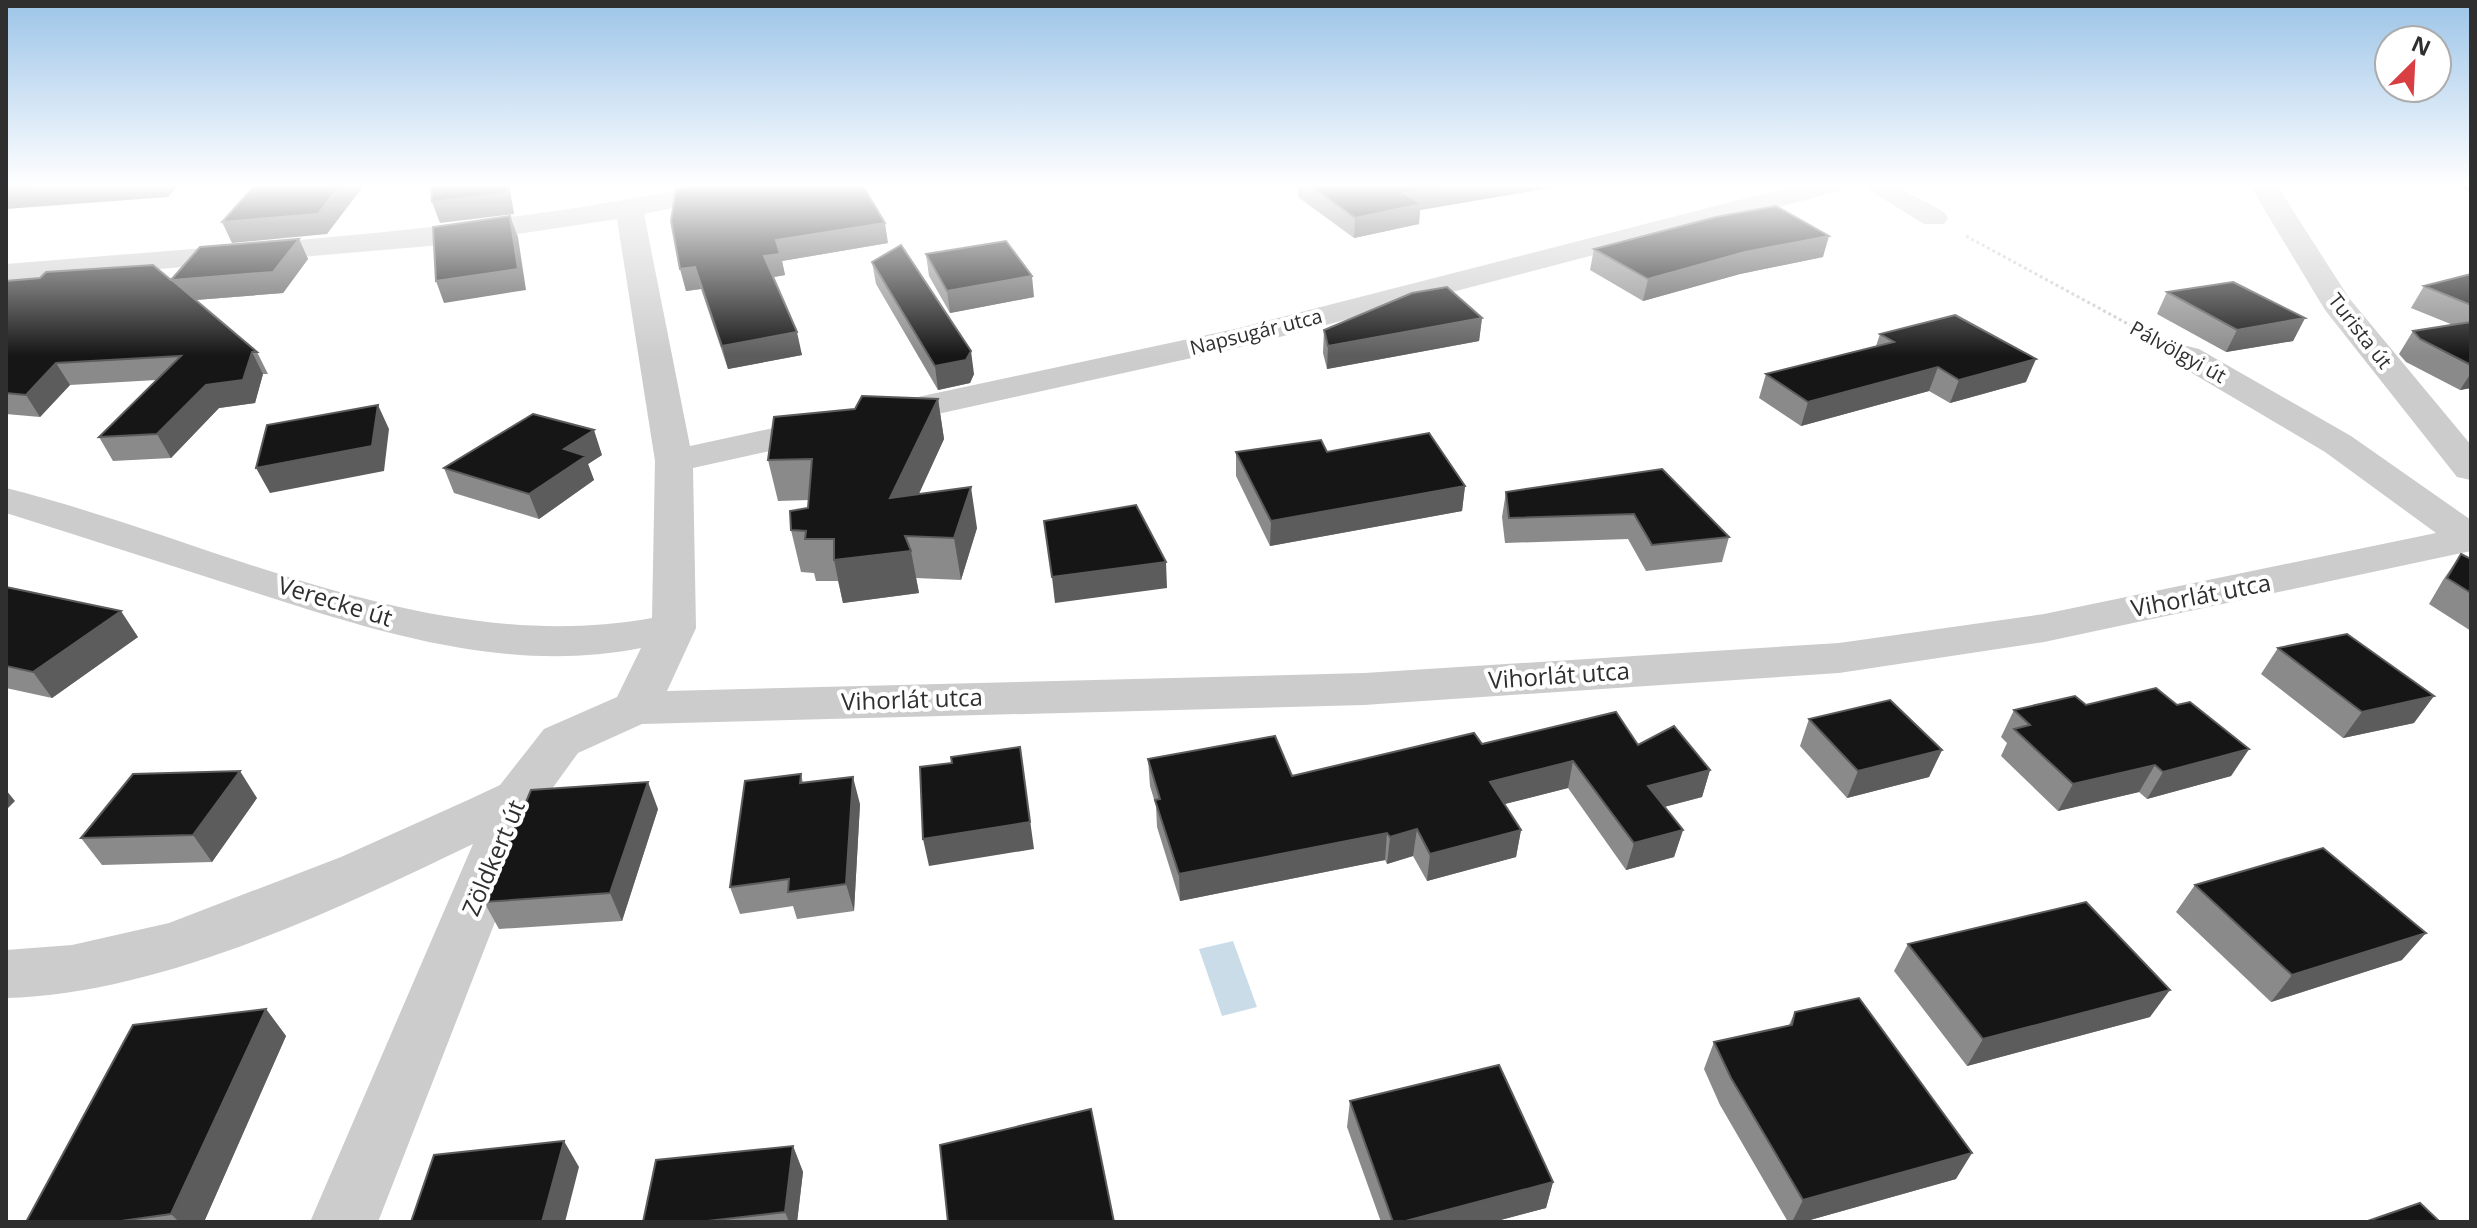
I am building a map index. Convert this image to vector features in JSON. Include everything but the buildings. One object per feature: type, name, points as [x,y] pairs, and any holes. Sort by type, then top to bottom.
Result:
[{"type":"street","points":[[6,273],[379,241]]},
{"type":"street","points":[[635,241],[674,461],[674,628],[635,708]]},
{"type":"street","name":"Napsugár utca","points":[[674,461],[1237,338],[1612,241]]},
{"type":"street","name":"Turista út","points":[[2298,241],[2336,303],[2471,469]]},
{"type":"street","name":"Pálvölgyi út","points":[[2187,356],[2338,444],[2470,538]]},
{"type":"street","name":"Verecke út","points":[[6,500],[385,619],[497,640],[599,642],[674,628]]},
{"type":"street","name":"Vihorlát utca","points":[[635,708],[1364,689],[1839,658],[2044,628],[2470,538]]},
{"type":"street","name":"Zöldkert út","points":[[344,1222],[518,798],[561,741],[635,708]]},
{"type":"street","points":[[6,974],[31,975],[120,962],[209,932],[432,842],[518,798]]},
{"type":"path","name":"Pálvölgyi út","points":[[1977,241],[2187,356]]},
{"type":"water","points":[[1233,941],[1257,1007],[1222,1016],[1199,949]]}]
